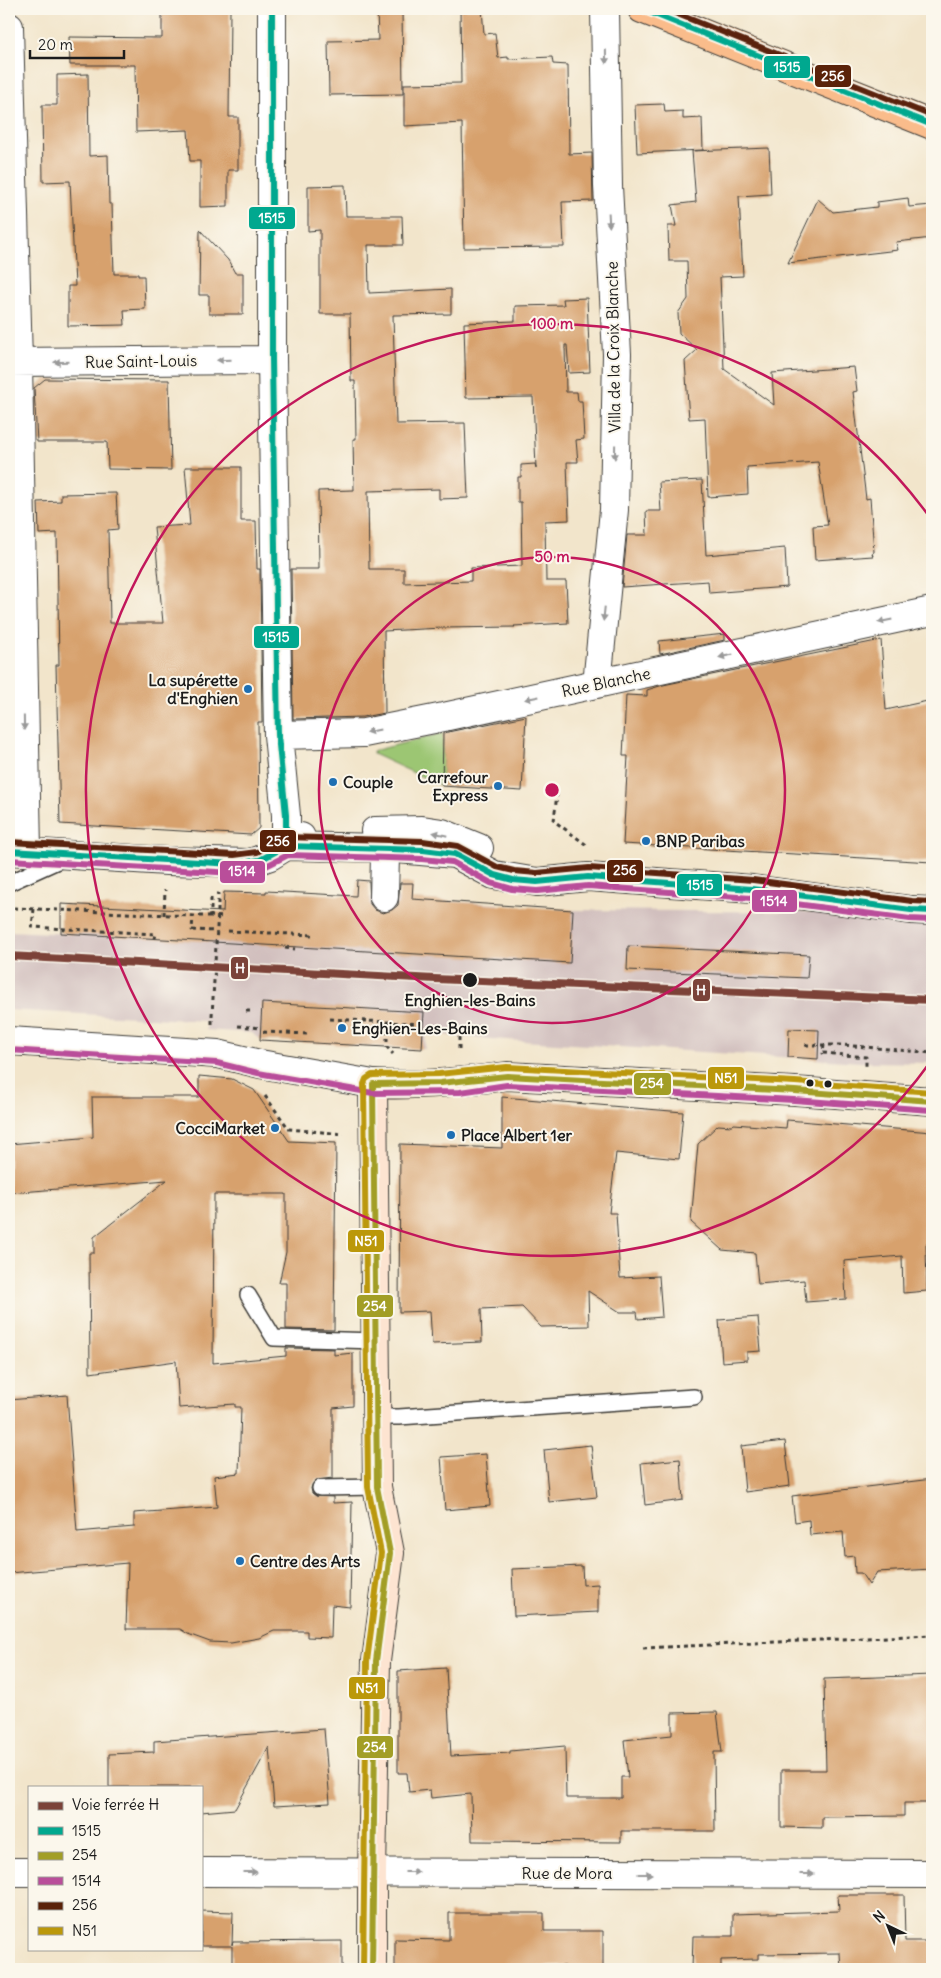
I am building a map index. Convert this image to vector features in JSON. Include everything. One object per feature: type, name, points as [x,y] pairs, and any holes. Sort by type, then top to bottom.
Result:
[{"type":"main road","points":[[642,9],[932,124]]},
{"type":"main road","points":[[372,1969],[376,1661],[390,1553],[377,1487],[373,1084],[460,1083],[507,1076],[795,1091],[932,1102]]},
{"type":"street","points":[[272,9],[272,360],[278,736],[286,815],[286,846]]},
{"type":"street","name":"Villa de la Croix Blanche","points":[[597,684],[614,510],[617,354],[608,186],[605,9]]},
{"type":"street","points":[[9,27],[14,362],[17,853],[234,864],[260,860],[301,836],[324,830],[422,830],[442,833],[518,867],[578,878],[752,888],[911,910],[932,911]]},
{"type":"street","name":"Rue Saint-Louis","points":[[14,362],[272,360]]},
{"type":"street","name":"Rue Blanche","points":[[278,736],[364,733],[932,610]]},
{"type":"street","points":[[384,897],[386,855]]},
{"type":"street","points":[[834,900],[932,901]]},
{"type":"street","points":[[9,1041],[218,1054],[260,1064],[373,1084]]},
{"type":"street","points":[[9,1872],[28,1872]]},
{"type":"street","name":"Rue de Mora","points":[[202,1872],[932,1874]]},
{"type":"lane","points":[[9,884],[70,856]]},
{"type":"lane","points":[[248,1295],[274,1338],[377,1341]]},
{"type":"lane","points":[[377,1417],[694,1396]]},
{"type":"lane","points":[[320,1488],[377,1487]]},
{"type":"path","points":[[558,794],[554,821],[592,849],[578,878]]},
{"type":"path","points":[[208,894],[218,894],[212,1016]]},
{"type":"path","points":[[211,898],[211,916]]},
{"type":"path","points":[[9,908],[222,917]]},
{"type":"path","points":[[34,909],[32,927],[156,934],[155,938]]},
{"type":"path","points":[[193,916],[192,930],[216,931]]},
{"type":"path","points":[[228,931],[313,935]]},
{"type":"path","points":[[284,948],[295,949]]},
{"type":"path","points":[[330,1020],[423,1024]]},
{"type":"path","points":[[387,1022],[387,1048],[398,1058]]},
{"type":"path","points":[[262,1032],[309,1034]]},
{"type":"path","points":[[806,1045],[880,1047],[932,1053]]},
{"type":"path","points":[[824,1045],[823,1053],[861,1056]]},
{"type":"path","points":[[263,1092],[289,1129],[346,1134]]},
{"type":"path","points":[[643,1648],[932,1635]]},
{"type":"shaded area","points":[[267,891],[573,910],[932,913],[932,1063],[861,1062],[459,1037],[426,1032],[425,1049],[260,1040],[252,1033],[206,1030],[206,1021],[9,1010],[9,931],[198,940],[223,923],[224,892],[265,893]]},
{"type":"green space","points":[[443,733],[442,786],[373,754],[373,751]]},
{"type":"building","points":[[162,9],[230,10],[229,117],[238,117],[238,170],[228,170],[228,206],[200,207],[200,161],[190,161],[188,130],[136,132],[135,65],[70,65],[69,37],[162,38]]},
{"type":"building","points":[[377,9],[402,9],[403,94],[329,95],[328,41],[378,40]]},
{"type":"building","points":[[460,9],[482,9],[484,34],[495,33],[498,58],[552,57],[553,64],[568,65],[569,154],[592,153],[593,201],[562,202],[564,247],[464,248],[462,123],[404,126],[404,84],[461,83]]},
{"type":"building","points":[[88,74],[89,156],[108,155],[109,204],[112,204],[114,274],[138,274],[138,276],[144,276],[145,309],[124,310],[125,325],[68,326],[68,286],[75,286],[70,181],[43,182],[42,105],[57,105],[57,75]]},
{"type":"building","points":[[664,104],[665,112],[683,111],[683,119],[702,118],[703,150],[637,153],[635,105]]},
{"type":"building","points":[[769,148],[771,194],[739,196],[743,276],[720,277],[724,369],[774,405],[772,373],[854,367],[857,391],[853,392],[866,499],[870,498],[873,556],[815,560],[813,526],[828,525],[818,462],[747,467],[748,494],[708,497],[705,418],[689,419],[685,361],[697,350],[679,333],[678,313],[688,299],[687,261],[669,261],[668,226],[676,226],[672,205],[696,202],[692,151]]},
{"type":"building","points":[[345,185],[346,216],[402,216],[403,245],[368,245],[369,293],[451,289],[451,314],[393,315],[396,424],[465,423],[468,498],[439,499],[439,489],[368,491],[369,569],[404,569],[404,583],[471,581],[471,568],[522,566],[521,502],[518,502],[518,477],[521,477],[521,465],[535,464],[536,468],[533,397],[466,398],[464,323],[515,321],[515,306],[564,305],[563,299],[587,298],[590,372],[569,373],[567,345],[565,345],[566,392],[577,392],[578,401],[582,401],[584,439],[576,440],[578,462],[567,462],[569,520],[545,521],[546,581],[566,581],[568,623],[515,627],[384,631],[385,713],[362,717],[293,719],[291,569],[319,569],[318,491],[354,490],[353,439],[356,439],[355,381],[351,381],[350,314],[320,314],[320,230],[308,231],[308,186]]},
{"type":"building","points":[[908,198],[909,207],[932,205],[932,238],[896,242],[898,250],[788,263],[818,199],[833,212],[877,207],[877,202]]},
{"type":"building","points":[[200,230],[228,260],[235,273],[243,273],[243,314],[209,314],[209,295],[199,295]]},
{"type":"building","points":[[45,379],[169,380],[171,470],[108,469],[107,442],[37,442],[34,388]]},
{"type":"building","points":[[185,467],[241,467],[241,521],[256,521],[257,569],[260,569],[262,722],[258,722],[259,828],[251,835],[60,824],[56,665],[59,665],[57,533],[39,534],[38,502],[61,501],[61,494],[116,493],[118,529],[108,530],[110,623],[163,623],[154,527],[190,525]]},
{"type":"building","points":[[702,480],[706,555],[785,548],[787,587],[709,593],[708,581],[622,587],[627,535],[647,535],[646,511],[661,511],[659,482]]},
{"type":"building","points":[[725,634],[725,640],[660,654],[659,641]]},
{"type":"building","points":[[881,640],[886,710],[932,700],[932,862],[623,844],[628,756],[623,756],[626,695],[647,696],[647,690],[663,685]]},
{"type":"building","points":[[526,716],[522,791],[442,786],[443,733]]},
{"type":"building","points":[[357,880],[369,881],[370,904],[375,910],[383,913],[392,910],[398,905],[400,883],[413,883],[412,899],[573,910],[570,963],[61,933],[61,904],[223,912],[224,892],[266,893],[266,891],[356,896]]},
{"type":"building","points":[[628,946],[809,955],[807,978],[627,970]]},
{"type":"building","name":"Enghien-Les-Bains","points":[[262,1003],[424,1012],[422,1049],[260,1040]]},
{"type":"building","points":[[789,1029],[819,1030],[818,1059],[788,1057]]},
{"type":"building","points":[[199,1076],[232,1079],[254,1090],[289,1141],[336,1143],[334,1330],[286,1329],[286,1283],[279,1283],[286,1252],[286,1194],[214,1194],[213,1363],[286,1356],[286,1348],[334,1349],[334,1355],[353,1353],[353,1406],[333,1408],[333,1478],[316,1480],[311,1488],[312,1493],[316,1496],[333,1497],[333,1503],[352,1502],[350,1607],[332,1605],[331,1638],[307,1637],[307,1631],[274,1631],[259,1638],[231,1643],[210,1642],[180,1629],[126,1629],[128,1563],[9,1573],[9,1400],[67,1395],[77,1532],[134,1527],[134,1513],[217,1507],[214,1476],[239,1473],[241,1407],[235,1407],[235,1404],[179,1408],[176,1361],[90,1373],[89,1253],[94,1253],[94,1237],[167,1180],[9,1193],[9,1144],[93,1137],[92,1097],[199,1097]]},
{"type":"building","points":[[502,1097],[683,1112],[679,1159],[616,1153],[609,1213],[616,1213],[620,1278],[659,1276],[662,1317],[638,1319],[637,1312],[620,1312],[588,1291],[589,1326],[541,1327],[522,1307],[481,1309],[482,1342],[432,1344],[430,1311],[399,1312],[400,1144],[502,1148]]},
{"type":"building","points":[[787,1120],[932,1132],[932,1243],[926,1244],[927,1291],[903,1293],[902,1256],[844,1261],[846,1299],[806,1302],[804,1280],[758,1284],[755,1253],[722,1250],[691,1222],[698,1144],[718,1125],[732,1126],[734,1124],[786,1128]]},
{"type":"building","points":[[758,1317],[761,1351],[747,1352],[747,1360],[722,1362],[719,1320]]},
{"type":"building","points":[[785,1441],[790,1486],[745,1492],[741,1446]]},
{"type":"building","points":[[591,1445],[597,1497],[549,1502],[544,1450]]},
{"type":"building","points":[[486,1454],[490,1506],[445,1510],[441,1457]]},
{"type":"building","points":[[680,1459],[683,1500],[645,1505],[641,1463]]},
{"type":"building","points":[[932,1479],[932,1569],[877,1572],[869,1585],[861,1573],[855,1573],[854,1556],[845,1557],[843,1532],[810,1535],[809,1520],[795,1522],[792,1496]]},
{"type":"building","points":[[582,1566],[583,1585],[598,1584],[598,1612],[514,1616],[512,1569]]},
{"type":"building","points":[[446,1668],[451,1756],[510,1753],[510,1751],[565,1746],[566,1798],[621,1798],[621,1777],[628,1777],[624,1740],[672,1735],[672,1713],[717,1712],[722,1752],[714,1752],[715,1831],[621,1831],[621,1842],[472,1841],[471,1794],[431,1798],[430,1790],[409,1792],[407,1773],[398,1773],[398,1671]]},
{"type":"building","points":[[932,1675],[932,1803],[904,1803],[904,1816],[822,1817],[822,1828],[781,1827],[781,1770],[826,1770],[824,1679]]},
{"type":"building","points":[[324,1729],[330,1803],[274,1806],[269,1747],[235,1809],[202,1812],[202,1786],[109,1786],[109,1754],[154,1752],[154,1741]]},
{"type":"building","points":[[838,1895],[904,1895],[905,1941],[932,1941],[932,1969],[841,1969],[840,1953],[758,1954],[758,1959],[721,1960],[721,1969],[692,1969],[693,1936],[733,1936],[733,1914],[839,1911]]},
{"type":"building","points":[[202,1911],[233,1912],[232,1945],[233,1942],[342,1941],[342,1969],[232,1969],[232,1946],[202,1946]]},
{"type":"building","points":[[449,1913],[544,1913],[544,1931],[603,1931],[603,1969],[565,1969],[565,1966],[516,1967],[516,1969],[395,1969],[395,1939],[449,1940]]},
{"type":"rail line","name":"H","points":[[9,956],[435,979],[932,1000]]},
{"type":"transit line","name":"1515","points":[[272,9],[272,360],[278,735],[286,815],[286,846]]},
{"type":"transit line","name":"1515","points":[[642,9],[932,125]]},
{"type":"transit line","name":"256","points":[[665,9],[932,116]]},
{"type":"transit line","name":"256","points":[[10,842],[234,855],[257,852],[285,837],[423,841],[458,846],[497,867],[514,871],[537,873],[589,868],[753,880],[932,902]]},
{"type":"transit line","name":"1515","points":[[9,851],[234,864],[260,860],[286,846],[423,850],[455,854],[494,875],[513,880],[537,882],[588,877],[752,889],[911,910],[932,911]]},
{"type":"transit line","name":"1514","points":[[9,860],[234,873],[262,868],[288,855],[422,859],[452,862],[491,883],[512,889],[537,891],[588,886],[751,898],[910,919],[932,920]]},
{"type":"transit line","name":"1514","points":[[9,1050],[217,1063],[258,1073],[373,1093],[460,1092],[507,1085],[794,1100],[931,1110]]},
{"type":"transit line","name":"N51","points":[[363,1969],[367,1661],[381,1553],[368,1487],[364,1084],[366,1079],[372,1075],[439,1074],[507,1067],[795,1082],[932,1092]]},
{"type":"transit line","name":"254","points":[[373,1084],[440,1083],[507,1076],[795,1091],[932,1101]]},
{"type":"transit line","name":"254","points":[[372,1969],[376,1661],[390,1553],[377,1487],[373,1084]]},
{"type":"place","name":"La supérette d'Enghien","points":[[248,689]]},
{"type":"place","name":"Couple","points":[[333,782]]},
{"type":"place","name":"Carrefour Express","points":[[498,786]]},
{"type":"place","name":"BNP Paribas","points":[[646,841]]},
{"type":"place","name":"Enghien-les-Bains","points":[[470,980]]},
{"type":"place","name":"Enghien-Les-Bains","points":[[342,1028]]},
{"type":"place","name":"CocciMarket","points":[[275,1128]]},
{"type":"place","name":"Place Albert 1er","points":[[451,1135]]},
{"type":"place","name":"Centre des Arts","points":[[240,1561]]}]
